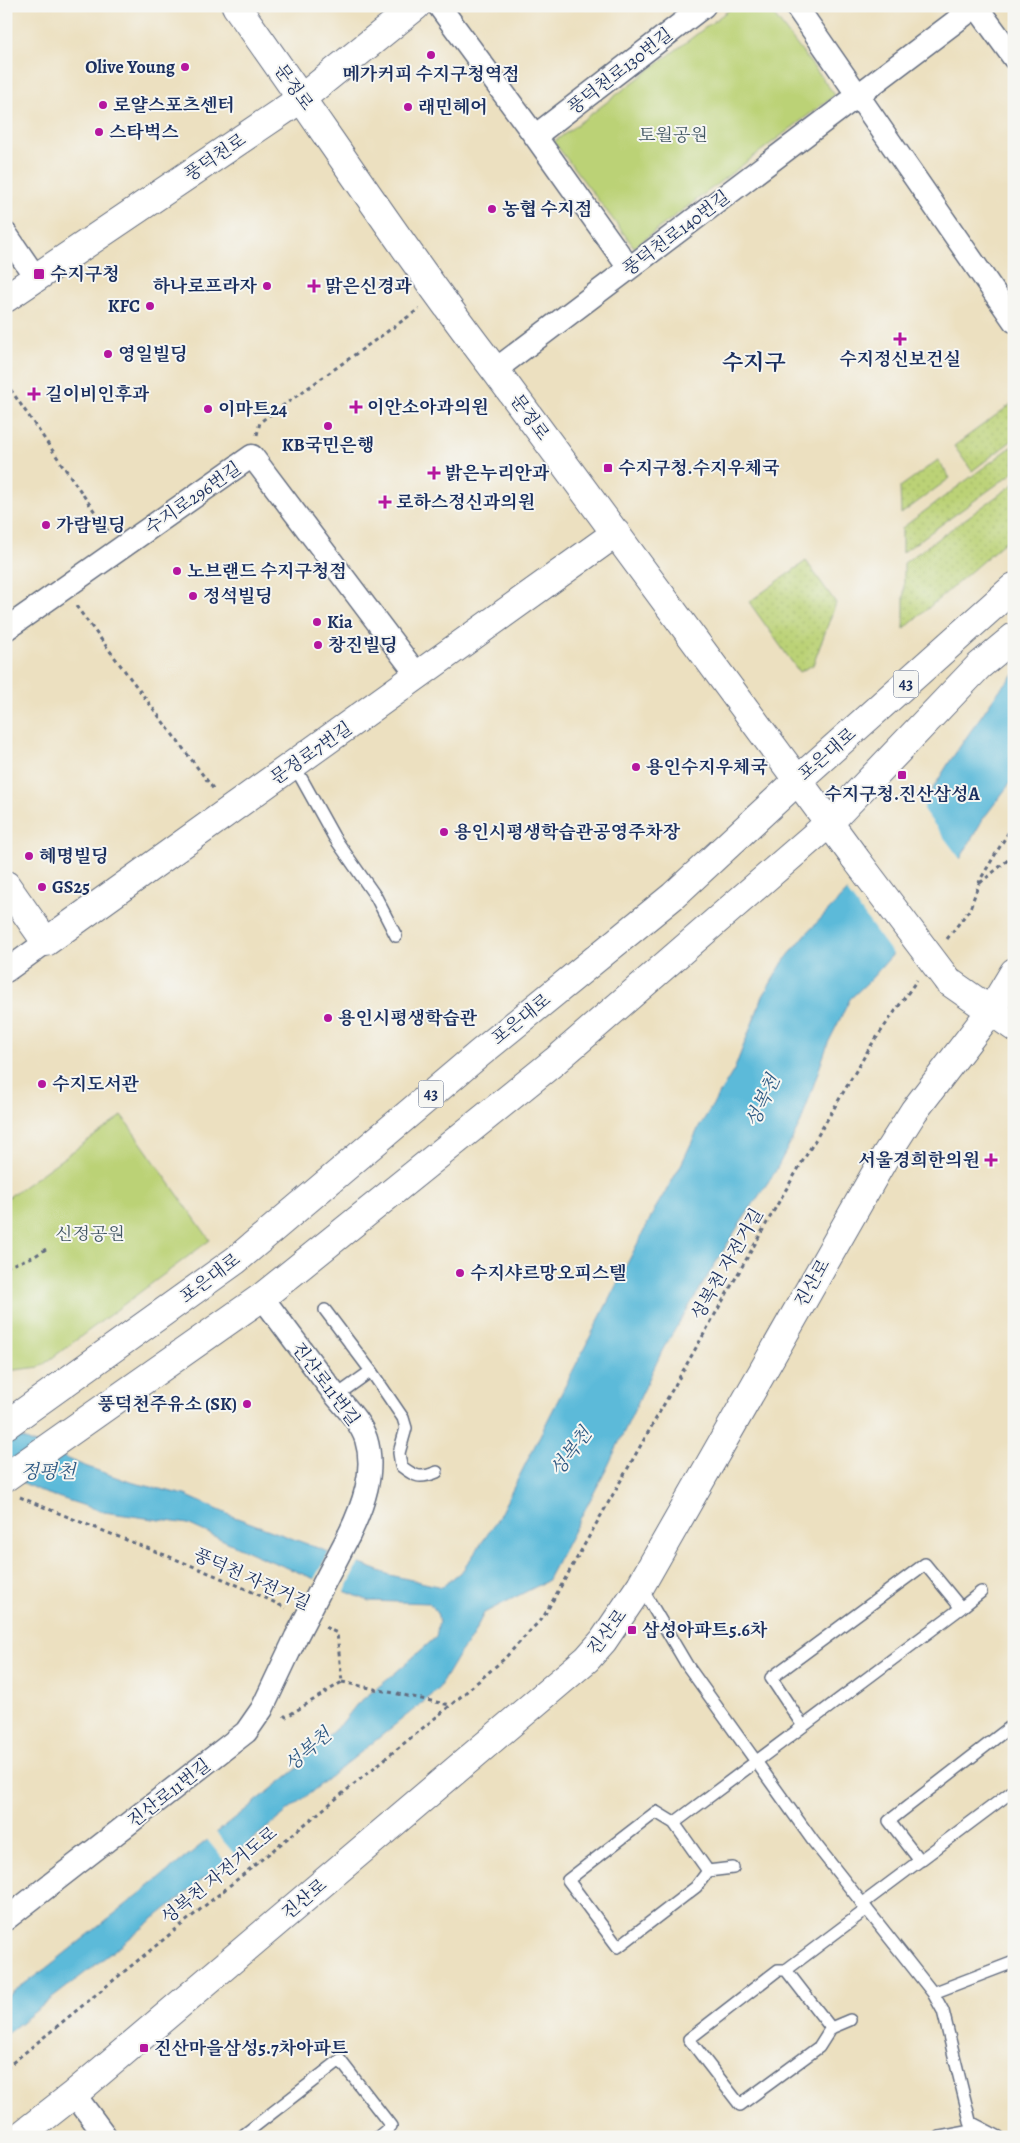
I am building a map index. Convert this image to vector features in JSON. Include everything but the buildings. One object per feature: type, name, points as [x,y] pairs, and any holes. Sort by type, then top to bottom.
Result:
[{"type":"street","name":"문정로","points":[[236,6],[302,98],[437,295],[495,370],[948,981],[1014,1027]]},
{"type":"street","name":"풍덕천로","points":[[6,298],[302,98],[416,6]]},
{"type":"street","points":[[439,6],[629,268]]},
{"type":"street","name":"풍덕천로130번길","points":[[535,136],[704,6]]},
{"type":"street","points":[[796,6],[1013,318]]},
{"type":"street","name":"풍덕천로140번길","points":[[495,370],[976,6],[1014,58]]},
{"type":"street","points":[[6,234],[36,278]]},
{"type":"street","name":"수지로296번길","points":[[6,629],[252,456],[418,676]]},
{"type":"street","name":"문정로7번길","points":[[6,970],[616,533]]},
{"type":"street","name":"포은대로","points":[[6,1425],[236,1260],[479,1054],[673,896],[798,780],[1014,587]]},
{"type":"street","name":"43","points":[[11,1486],[95,1415],[262,1298],[555,1061],[830,823],[979,666],[1014,637]]},
{"type":"street","points":[[6,885],[46,942]]},
{"type":"street","name":"진산로","points":[[19,2137],[74,2094],[587,1659],[603,1641],[641,1585],[886,1155],[914,1111],[990,1012],[1014,972]]},
{"type":"street","name":"진산로11번길","points":[[6,1919],[246,1732],[269,1695],[349,1535],[364,1500],[369,1458],[366,1438],[353,1417],[262,1298]]},
{"type":"street","points":[[74,2094],[106,2137]]},
{"type":"lane","points":[[294,765],[334,837],[376,897],[396,936]]},
{"type":"lane","points":[[324,1310],[371,1371],[403,1418],[406,1428],[399,1454],[401,1466],[413,1475],[425,1477],[437,1472]]},
{"type":"lane","points":[[336,1396],[371,1371]]},
{"type":"lane","points":[[803,1726],[771,1678],[925,1564],[961,1608]]},
{"type":"lane","points":[[641,1585],[687,1665],[813,1841],[933,1993],[943,2011],[972,2130]]},
{"type":"lane","points":[[674,1823],[981,1592]]},
{"type":"lane","points":[[920,1861],[889,1821],[1014,1724]]},
{"type":"lane","points":[[850,2020],[831,2028],[819,2047],[740,2105],[689,2039],[778,1970],[786,1970],[920,1861],[1014,1790]]},
{"type":"lane","points":[[708,1871],[674,1823],[656,1812],[568,1880],[618,1947],[696,1887],[708,1871],[732,1868]]},
{"type":"lane","points":[[933,1993],[1013,1965]]},
{"type":"lane","points":[[786,1970],[831,2028]]},
{"type":"lane","points":[[241,2137],[340,2060],[392,2126],[378,2137]]},
{"type":"lane","points":[[940,2137],[972,2130],[999,2137]]},
{"type":"path","points":[[252,456],[260,422],[437,295]]},
{"type":"path","points":[[6,383],[120,550]]},
{"type":"path","points":[[64,590],[230,811]]},
{"type":"path","points":[[947,940],[970,909],[978,885],[1003,838],[1014,823]]},
{"type":"path","points":[[978,885],[1014,855]]},
{"type":"path","name":"성복천 자전거길","points":[[450,1705],[504,1659],[544,1616],[699,1339],[786,1189],[870,1047],[918,978]]},
{"type":"path","points":[[6,1267],[35,1256],[50,1247]]},
{"type":"path","name":"풍덕천 자전거길","points":[[11,1486],[292,1611]]},
{"type":"path","name":"풍덕천 자전거길","points":[[319,1624],[337,1633],[342,1682]]},
{"type":"path","points":[[269,1695],[286,1717],[342,1682],[450,1705]]},
{"type":"path","name":"성복천 자전거도로","points":[[6,2068],[450,1705]]},
{"type":"green space","name":"토월공원","points":[[734,6],[767,6],[835,95],[634,247],[554,142]]},
{"type":"green space","points":[[1014,402],[1014,439],[972,471],[954,446]]},
{"type":"green space","points":[[1014,445],[1014,472],[902,553],[902,528]]},
{"type":"green space","points":[[938,460],[950,478],[901,514],[900,487]]},
{"type":"green space","points":[[1014,484],[1014,534],[904,629],[904,563]]},
{"type":"green space","points":[[806,561],[836,603],[813,665],[799,672],[749,602]]},
{"type":"green space","name":"신정공원","points":[[122,1116],[210,1240],[40,1367],[6,1371],[6,1199]]},
{"type":"water","points":[[1014,674],[1014,778],[983,819],[928,915],[870,980],[850,999],[828,1043],[801,1122],[775,1172],[739,1225],[663,1349],[606,1470],[547,1581],[484,1613],[471,1639],[459,1654],[437,1691],[125,1942],[6,2034],[6,1997],[45,1969],[298,1768],[307,1755],[342,1723],[357,1704],[436,1637],[439,1621],[437,1612],[429,1603],[369,1601],[256,1555],[188,1524],[104,1512],[42,1492],[6,1474],[6,1431],[82,1465],[130,1482],[185,1495],[232,1516],[390,1575],[442,1587],[463,1570],[496,1522],[655,1209],[680,1167],[698,1129],[734,1070],[763,996],[783,962],[806,934],[908,828],[950,761],[997,693]]},
{"type":"pier","points":[[924,797],[924,811],[961,860],[930,917],[895,957],[845,889],[906,827]]},
{"type":"pier","points":[[330,1550],[360,1561],[344,1593],[313,1581]]},
{"type":"pier","points":[[214,1830],[236,1856],[227,1864],[205,1837]]},
{"type":"place","name":"메가커피 수지구청역점","points":[[431,55]]},
{"type":"place","name":"Olive Young","points":[[185,67]]},
{"type":"place","name":"로얄스포츠센터","points":[[103,105]]},
{"type":"place","name":"래민헤어","points":[[408,107]]},
{"type":"place","name":"스타벅스","points":[[99,132]]},
{"type":"place","name":"농협 수지점","points":[[492,209]]},
{"type":"place","name":"수지구청","points":[[39,274]]},
{"type":"place","name":"하나로프라자","points":[[267,286]]},
{"type":"place","name":"맑은신경과","points":[[314,286]]},
{"type":"place","name":"KFC","points":[[150,306]]},
{"type":"place","name":"수지정신보건실","points":[[900,339]]},
{"type":"place","name":"영일빌딩","points":[[108,354]]},
{"type":"place","name":"길이비인후과","points":[[34,394]]},
{"type":"place","name":"이안소아과의원","points":[[356,407]]},
{"type":"place","name":"이마트24","points":[[208,409]]},
{"type":"place","name":"KB국민은행","points":[[328,426]]},
{"type":"place","name":"수지구청.수지우체국","points":[[608,468]]},
{"type":"place","name":"밝은누리안과","points":[[434,473]]},
{"type":"place","name":"로하스정신과의원","points":[[385,502]]},
{"type":"place","name":"가람빌딩","points":[[46,525]]},
{"type":"place","name":"노브랜드 수지구청점","points":[[177,571]]},
{"type":"place","name":"정석빌딩","points":[[193,596]]},
{"type":"place","name":"Kia","points":[[317,622]]},
{"type":"place","name":"창진빌딩","points":[[318,645]]},
{"type":"place","name":"용인수지우체국","points":[[636,767]]},
{"type":"place","name":"수지구청.진산삼성A","points":[[902,775]]},
{"type":"place","name":"용인시평생학습관공영주차장","points":[[444,832]]},
{"type":"place","name":"혜명빌딩","points":[[29,856]]},
{"type":"place","name":"GS25","points":[[42,887]]},
{"type":"place","name":"용인시평생학습관","points":[[328,1018]]},
{"type":"place","name":"수지도서관","points":[[42,1084]]},
{"type":"place","name":"서울경희한의원","points":[[991,1160]]},
{"type":"place","name":"수지샤르망오피스텔","points":[[460,1273]]},
{"type":"place","name":"풍덕천주유소 (SK)","points":[[247,1404]]},
{"type":"place","name":"삼성아파트5.6차","points":[[632,1630]]},
{"type":"place","name":"진산마을삼성5.7차아파트","points":[[144,2048]]},
{"type":"district","name":"수지구","points":[[754,363]]},
{"type":"water label","name":"성복천","points":[[763,1101]]},
{"type":"water label","name":"성복천","points":[[571,1452]]},
{"type":"water label","name":"정평천","points":[[48,1472]]},
{"type":"water label","name":"성복천","points":[[308,1750]]}]
